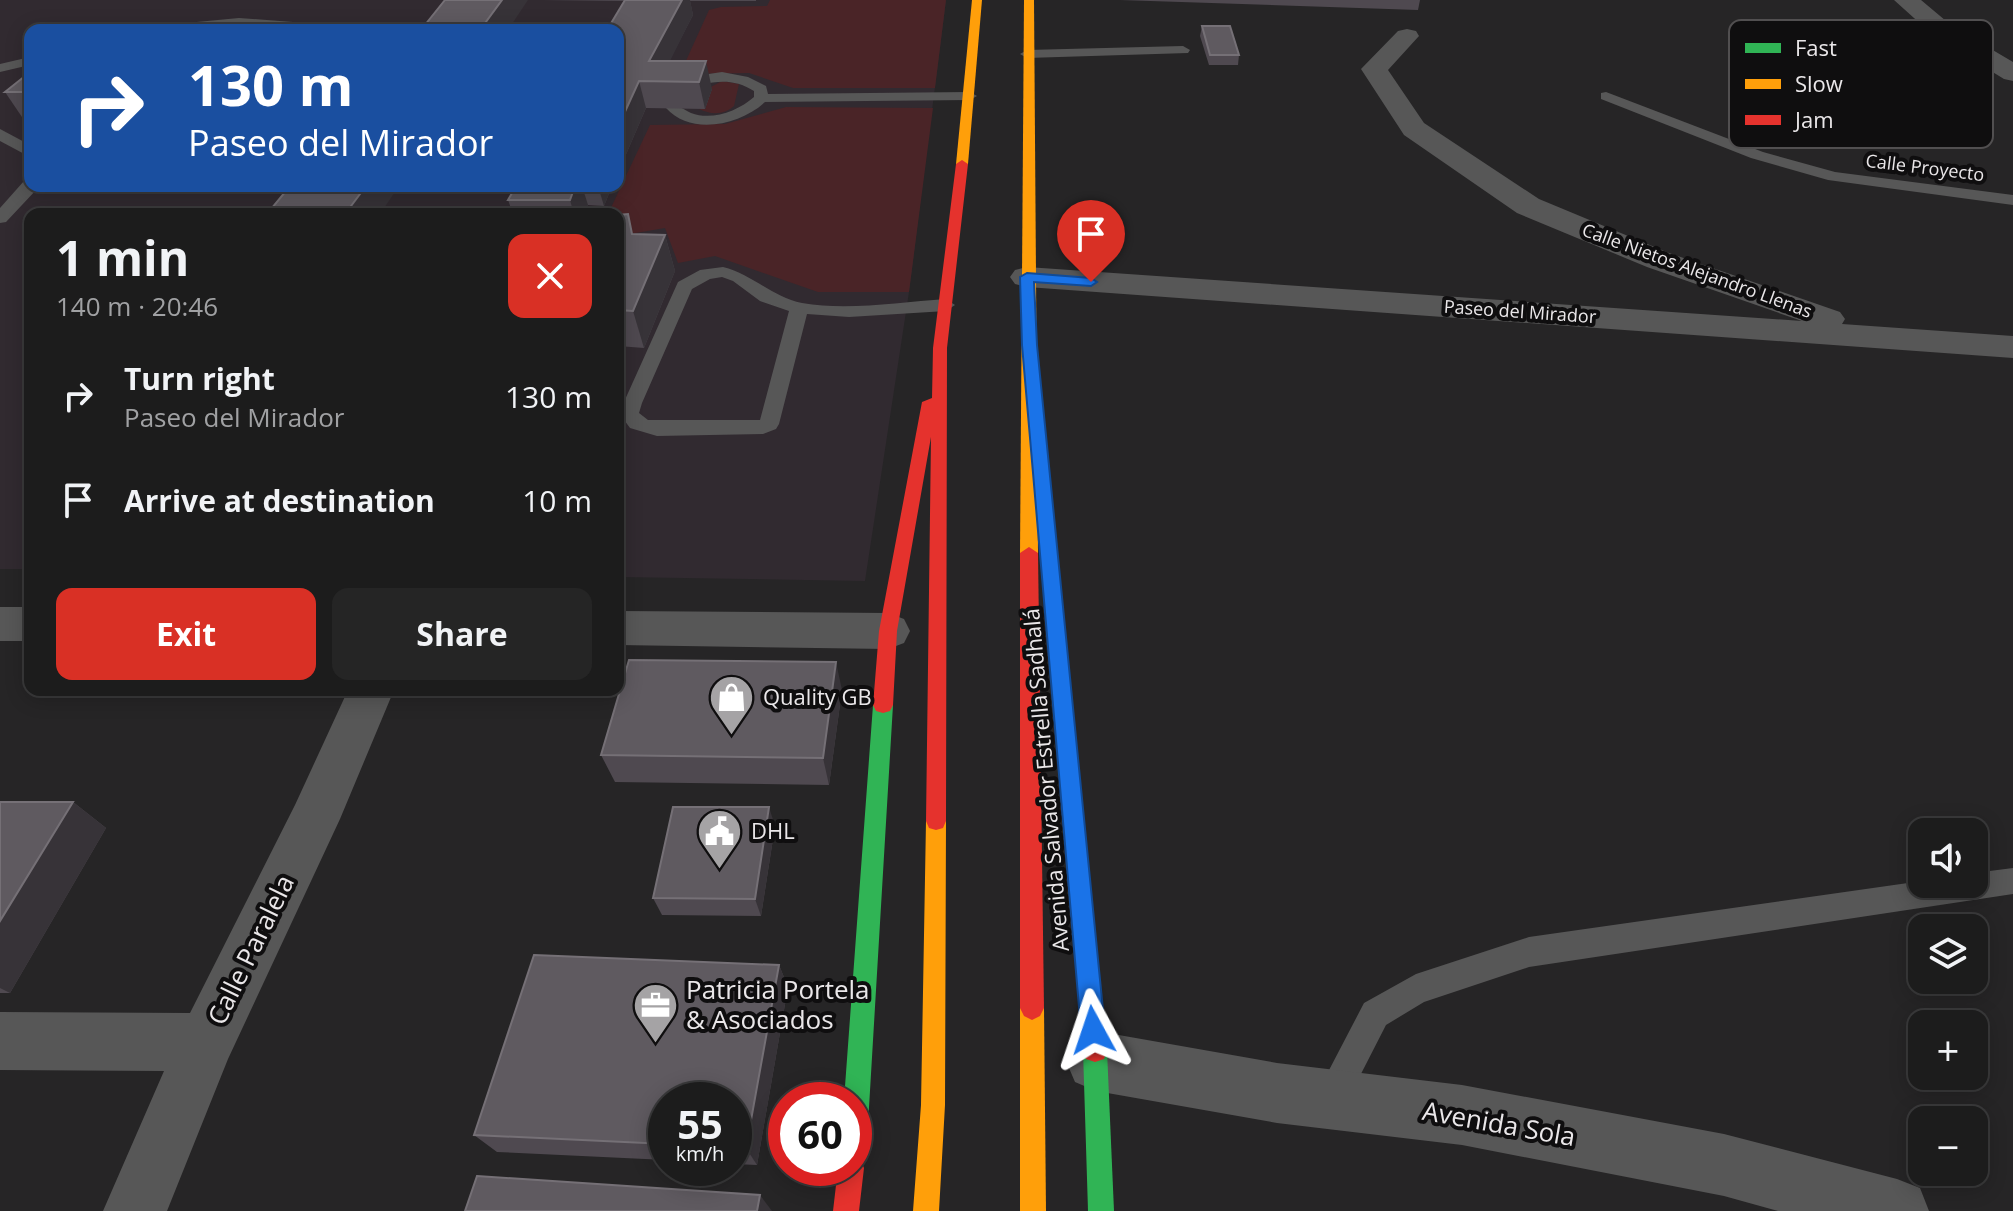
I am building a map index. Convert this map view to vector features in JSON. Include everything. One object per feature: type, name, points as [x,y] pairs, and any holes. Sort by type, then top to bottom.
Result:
[{"type":"main road","points":[[858,1082],[888,631],[940,348],[970,96],[977,0]]},
{"type":"main road","name":"Avenida Salvador Estrella Sadhalá","points":[[1029,0],[1027,277],[1030,345],[1033,1211]]},
{"type":"main road","name":"Avenida Salvador Estrella Sadhalá","points":[[1030,345],[1096,1061],[1101,1211]]},
{"type":"main road","points":[[926,1211],[933,1105],[940,348]]},
{"type":"main road","points":[[846,1211],[849,1186]]},
{"type":"street","points":[[1906,0],[1930,20]]},
{"type":"street","name":"Calle Nietos Alejandro Llenas","points":[[1407,36],[1374,69],[1414,129],[1528,206],[1658,260],[1883,338]]},
{"type":"street","points":[[1993,61],[2013,73]]},
{"type":"street","name":"Paseo del Mirador","points":[[1027,277],[2013,347]]},
{"type":"street","points":[[0,624],[24,624]]},
{"type":"street","points":[[624,628],[888,631]]},
{"type":"street","name":"Calle Paralela","points":[[135,1211],[206,1042],[314,819],[368,696]]},
{"type":"street","points":[[0,1041],[206,1042]]},
{"type":"street","name":"Avenida Sola","points":[[1096,1061],[1330,1100],[1462,1115],[1724,1165],[1897,1211]]},
{"type":"lane","points":[[193,24],[271,21],[284,24]]},
{"type":"lane","points":[[1027,54],[1183,50]]},
{"type":"lane","points":[[0,68],[24,62]]},
{"type":"lane","points":[[673,108],[678,114],[695,119],[716,119],[753,108],[761,98],[761,89],[735,77],[696,80],[677,88]]},
{"type":"lane","points":[[761,98],[970,96]]},
{"type":"lane","name":"Calle Proyecto","points":[[1606,96],[1729,144]]},
{"type":"lane","points":[[0,134],[24,148]]},
{"type":"lane","name":"Calle Proyecto","points":[[1739,148],[1834,177],[2013,200]]},
{"type":"lane","points":[[0,218],[26,192]]},
{"type":"lane","points":[[799,308],[769,424],[756,429],[657,429],[634,422],[629,413],[632,403],[684,286],[706,274],[723,272],[739,277],[767,297],[799,308],[849,311],[946,305]]},
{"type":"lane","points":[[1330,1100],[1375,1014],[1416,989],[1529,952],[2013,881]]},
{"type":"shaded area","points":[[0,0],[946,0],[909,292],[865,581],[624,577],[624,208],[24,208],[24,569],[0,569]]},
{"type":"shaded area","points":[[770,0],[946,0],[935,88],[793,88],[749,73],[680,74],[709,10],[767,6]]},
{"type":"shaded area","points":[[722,81],[739,84],[734,106],[717,113],[699,109],[705,109],[712,89],[707,89]]},
{"type":"shaded area","points":[[786,107],[933,108],[909,292],[818,292],[715,256],[678,263],[665,228],[624,235],[624,208],[611,208],[618,192],[624,192],[624,180],[650,125],[725,124]]},
{"type":"building","points":[[445,0],[502,0],[484,24],[426,24]]},
{"type":"building","points":[[625,0],[682,0],[649,61],[706,61],[699,82],[639,81],[624,114],[624,24],[611,24]]},
{"type":"building","points":[[1202,26],[1230,26],[1239,55],[1210,55]]},
{"type":"building","points":[[24,77],[24,92],[5,92]]},
{"type":"building","points":[[285,192],[362,192],[350,208],[272,208]]},
{"type":"building","points":[[513,192],[573,192],[570,200],[508,200]]},
{"type":"building","points":[[624,214],[628,214],[632,234],[665,235],[633,311],[624,310]]},
{"type":"building","name":"Quality GB","points":[[629,660],[836,662],[823,758],[601,755],[618,696],[624,696],[624,677]]},
{"type":"building","points":[[0,802],[73,802],[0,921]]},
{"type":"building","name":"DHL","points":[[673,807],[769,807],[755,899],[653,898]]},
{"type":"building","name":"Patricia Portela & Asociados","points":[[534,955],[779,965],[752,1115],[752,1082],[648,1082],[648,1143],[474,1135]]},
{"type":"building","points":[[477,1176],[760,1195],[757,1211],[465,1211]]},
{"type":"traffic: fast","points":[[858,1082],[883,705]]},
{"type":"traffic: fast","points":[[1095,1050],[1101,1211]]},
{"type":"traffic: slow","points":[[962,164],[977,0]]},
{"type":"traffic: slow","points":[[1029,0],[1029,553]]},
{"type":"traffic: slow","points":[[926,1211],[933,1105],[936,821]]},
{"type":"traffic: slow","points":[[1032,1008],[1033,1211]]},
{"type":"traffic: jam","points":[[936,821],[940,348],[962,164]]},
{"type":"traffic: jam","points":[[883,705],[888,631],[930,402]]},
{"type":"traffic: jam","points":[[1045,512],[1095,1050]]},
{"type":"traffic: jam","points":[[1029,553],[1032,1008]]},
{"type":"traffic: jam","points":[[846,1211],[849,1186]]},
{"type":"place","name":"Quality GB","points":[[732,736]]},
{"type":"place","name":"DHL","points":[[720,870]]},
{"type":"place","name":"Patricia Portela & Asociados","points":[[655,1044]]},
{"type":"route","points":[[1091,282],[1027,277],[1030,345],[1093,1030]]}]
